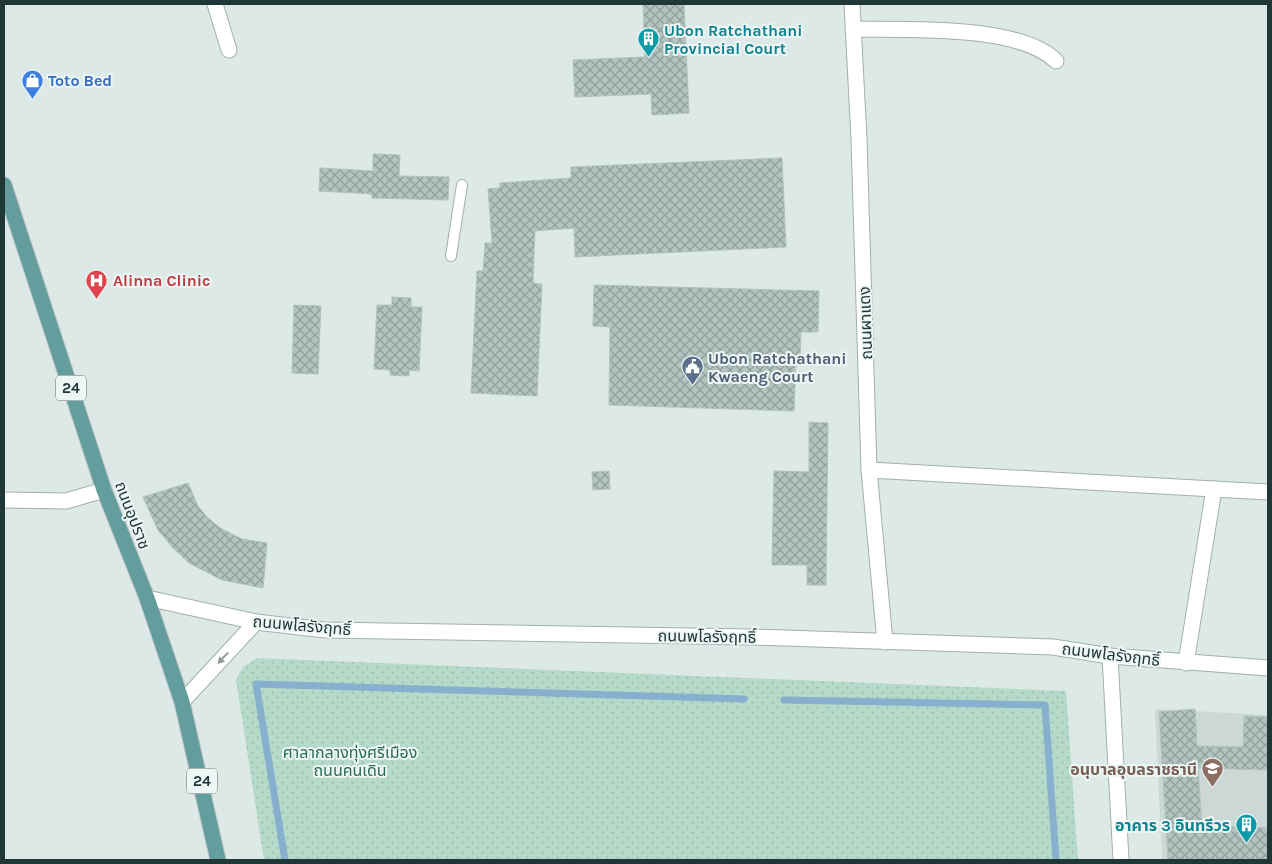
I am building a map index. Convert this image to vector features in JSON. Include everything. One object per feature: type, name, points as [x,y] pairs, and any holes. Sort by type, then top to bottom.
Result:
[{"type":"main road","name":"ถนนอุปราช","points":[[4,185],[104,490],[147,598],[182,702],[218,860]]},
{"type":"street","points":[[215,4],[229,50]]},
{"type":"street","name":"ถนนผาแดง","points":[[852,4],[860,149],[869,470],[885,642]]},
{"type":"street","points":[[853,29],[975,33],[1014,41],[1036,48],[1047,53],[1056,61]]},
{"type":"street","points":[[869,470],[1268,492]]},
{"type":"street","points":[[1186,663],[1214,489]]},
{"type":"street","points":[[4,500],[66,501],[104,490]]},
{"type":"street","name":"ถนนพโลรังฤทธิ์","points":[[147,598],[256,622],[325,630],[741,636],[1053,647],[1110,656],[1268,668]]},
{"type":"street","points":[[182,702],[256,622]]},
{"type":"street","points":[[1110,656],[1121,860]]},
{"type":"lane","points":[[450,256],[462,185]]},
{"type":"shaded area","name":"อนุบาลอุบลราชธานี","points":[[1155,709],[1268,715],[1268,860],[1162,860]]},
{"type":"green space","name":"ศาลากลางทุ่งศรีเมือง ถนนคนเดิน","points":[[257,658],[1066,691],[1078,860],[264,860],[236,680],[243,667]]},
{"type":"building","name":"Ubon Ratchathani Provincial Court","points":[[643,4],[684,4],[689,113],[652,115],[651,94],[575,97],[573,60],[645,57]]},
{"type":"building","points":[[373,154],[400,155],[399,176],[449,177],[448,200],[372,198],[372,194],[319,191],[320,168],[373,171]]},
{"type":"building","points":[[782,158],[786,247],[575,257],[574,228],[535,231],[533,283],[542,284],[537,396],[471,393],[477,271],[483,271],[485,243],[492,243],[488,189],[500,188],[500,183],[571,178],[571,167]]},
{"type":"building","points":[[594,285],[819,291],[818,332],[801,332],[800,359],[796,359],[794,411],[609,405],[610,327],[593,326]]},
{"type":"building","points":[[392,297],[411,298],[411,307],[422,307],[419,371],[409,370],[409,376],[390,375],[390,370],[374,369],[377,305],[392,305]]},
{"type":"building","points":[[294,305],[321,306],[318,374],[292,373]]},
{"type":"building","points":[[809,422],[828,423],[826,585],[807,585],[807,565],[772,565],[774,471],[809,472]]},
{"type":"building","points":[[609,471],[610,489],[593,490],[592,472]]},
{"type":"building","points":[[188,483],[198,506],[220,528],[242,539],[267,543],[263,588],[222,580],[189,563],[158,530],[143,497]]},
{"type":"building","name":"อนุบาลอุบลราชธานี","points":[[1195,709],[1197,746],[1243,747],[1244,716],[1268,717],[1268,770],[1198,768],[1202,826],[1268,828],[1268,860],[1168,860],[1159,712]]},
{"type":"waterway","points":[[285,860],[256,684],[744,699]]},
{"type":"waterway","points":[[784,700],[1045,705],[1056,860]]},
{"type":"place","name":"Ubon Ratchathani Provincial Court","points":[[648,58]]},
{"type":"place","name":"Toto Bed","points":[[32,99]]},
{"type":"place","name":"Alinna Clinic","points":[[97,299]]},
{"type":"place","name":"Ubon Ratchathani Kwaeng Court","points":[[692,386]]},
{"type":"place","name":"อนุบาลอุบลราชธานี","points":[[1213,788]]},
{"type":"place","name":"อาคาร 3 อินทรีวร","points":[[1246,844]]}]
